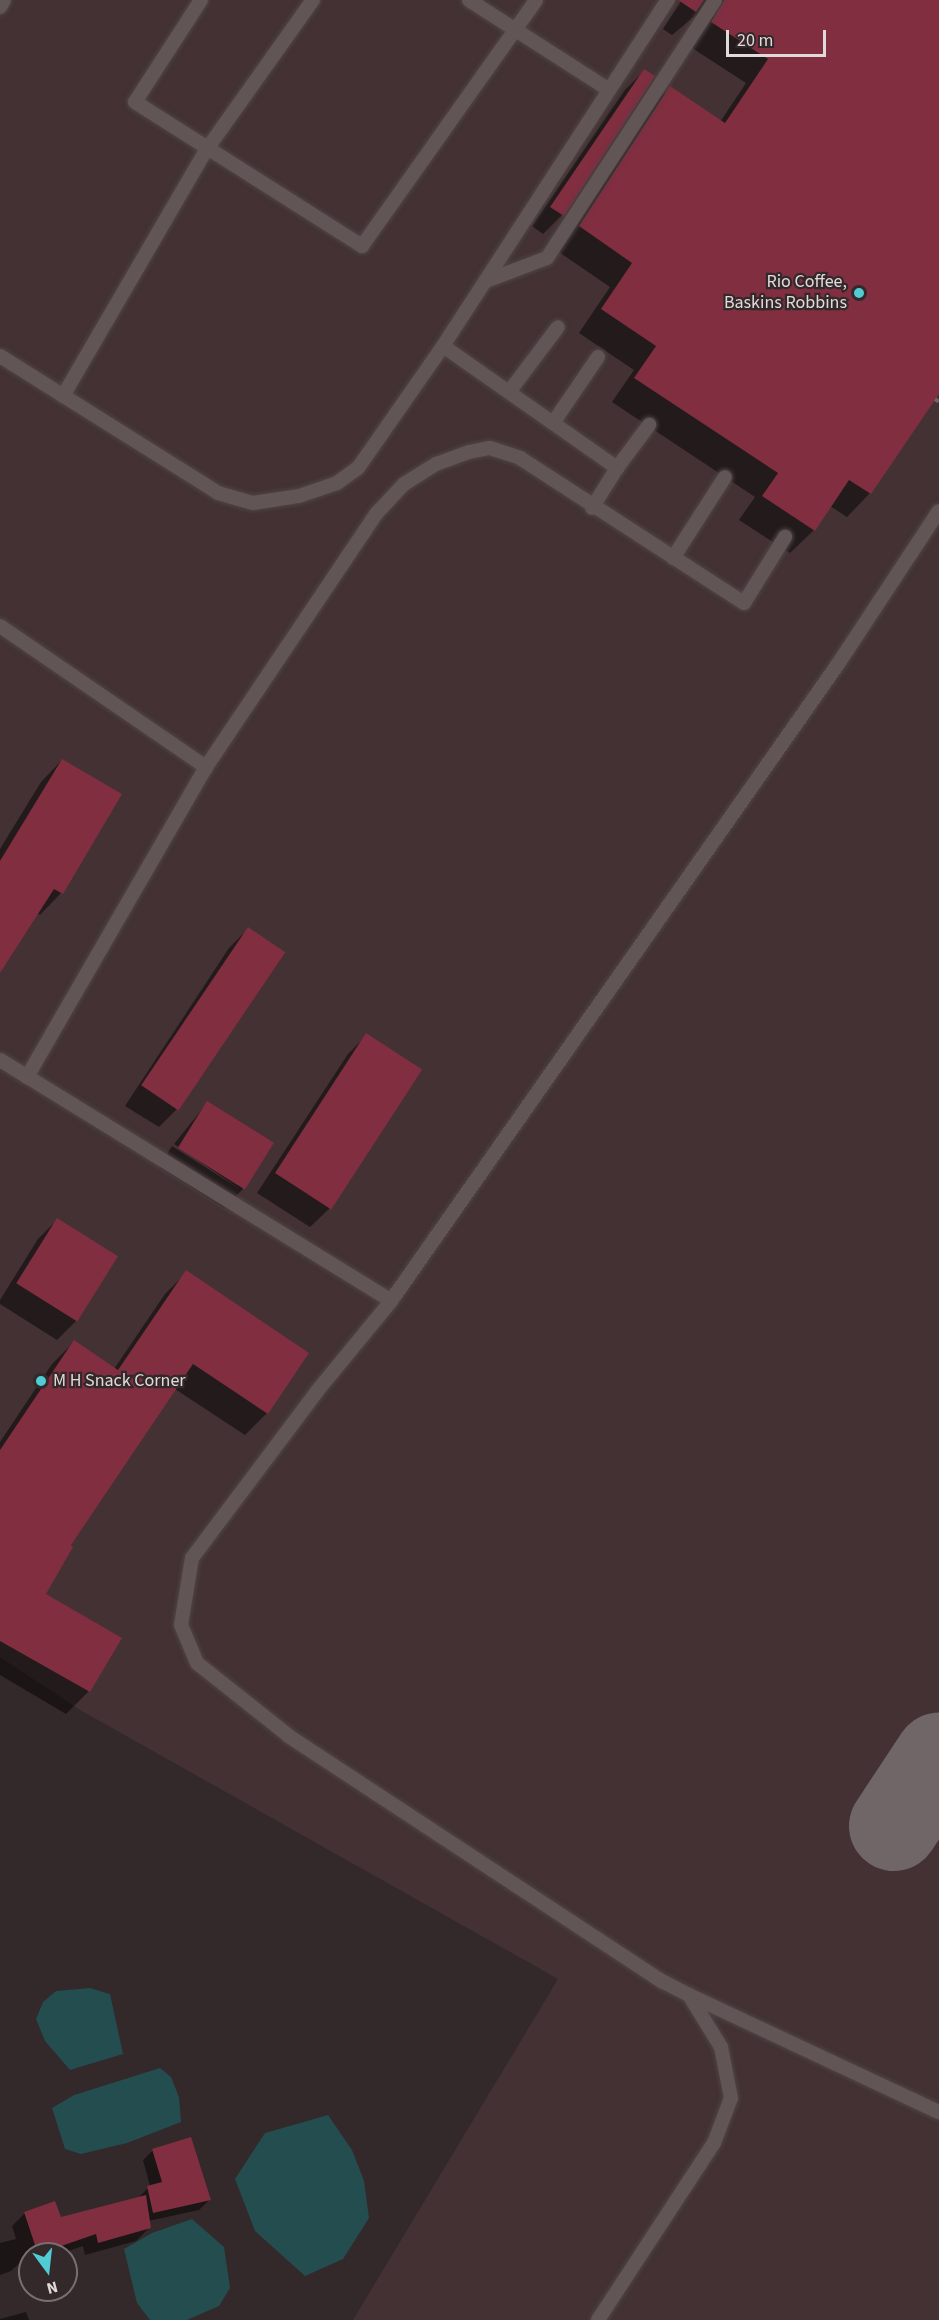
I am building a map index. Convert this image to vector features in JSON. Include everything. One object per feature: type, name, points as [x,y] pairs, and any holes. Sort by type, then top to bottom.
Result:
[{"type":"lane","points":[[0,7],[4,0]]},
{"type":"lane","points":[[201,0],[135,102],[362,246],[536,0]]},
{"type":"lane","points":[[63,396],[207,149],[313,0]]},
{"type":"lane","points":[[469,0],[609,90]]},
{"type":"lane","points":[[0,356],[218,493],[253,502],[299,496],[337,483],[358,468],[443,346],[668,0]]},
{"type":"lane","points":[[486,281],[547,258],[715,0]]},
{"type":"lane","points":[[509,392],[558,327]]},
{"type":"lane","points":[[443,346],[617,468]]},
{"type":"lane","points":[[553,423],[598,357]]},
{"type":"lane","points":[[592,508],[617,468],[649,425]]},
{"type":"lane","points":[[27,1077],[206,767],[376,514],[404,484],[436,464],[490,448],[520,458],[592,508],[744,603],[784,537]]},
{"type":"lane","points":[[673,558],[725,477]]},
{"type":"lane","points":[[939,512],[838,664],[391,1301],[318,1390],[192,1558],[182,1625],[197,1663],[289,1736],[663,1982],[939,2112]]},
{"type":"lane","points":[[0,626],[206,767]]},
{"type":"lane","points":[[0,1060],[391,1301]]},
{"type":"lane","points":[[598,2320],[714,2143],[731,2098],[721,2047],[689,1995]]},
{"type":"shaded area","points":[[0,0],[939,0],[939,2320],[353,2320],[558,1979],[80,1710],[0,1657]]},
{"type":"water","points":[[90,1988],[110,1994],[123,2054],[70,2070],[45,2041],[36,2019],[43,2002],[56,1991]]},
{"type":"water","points":[[160,2068],[171,2077],[179,2097],[181,2122],[127,2143],[81,2154],[65,2149],[52,2108],[74,2095]]},
{"type":"water","points":[[328,2115],[352,2150],[364,2181],[369,2218],[343,2259],[305,2276],[255,2231],[235,2179],[265,2133]]},
{"type":"water","points":[[192,2219],[224,2247],[230,2288],[219,2306],[187,2320],[150,2320],[137,2303],[124,2249],[152,2233]]},
{"type":"building","points":[[678,0],[704,0],[696,12]]},
{"type":"building","points":[[724,0],[939,0],[939,394],[871,494],[849,480],[815,531],[762,496],[778,473],[634,378],[656,346],[601,309],[632,263],[579,226],[670,86],[725,123],[768,59],[711,22]]},
{"type":"building","points":[[644,69],[655,76],[564,216],[550,207]]},
{"type":"building","points":[[62,759],[122,794],[63,894],[54,889],[0,973],[0,861]]},
{"type":"building","points":[[248,927],[285,952],[179,1111],[141,1085]]},
{"type":"building","points":[[366,1033],[422,1069],[331,1210],[275,1173]]},
{"type":"building","points":[[207,1101],[274,1143],[245,1190],[178,1148]]},
{"type":"building","points":[[57,1218],[118,1256],[77,1321],[16,1283]]},
{"type":"building","points":[[186,1270],[309,1353],[268,1414],[193,1364],[71,1545],[73,1547],[46,1594],[122,1638],[90,1692],[0,1641],[0,1450],[74,1340],[118,1370]]},
{"type":"building","points":[[191,2137],[211,2200],[153,2213],[147,2186],[162,2182],[152,2149]]},
{"type":"building","points":[[146,2195],[151,2228],[98,2243],[96,2234],[73,2242],[34,2242],[24,2212],[55,2201],[61,2217]]},
{"type":"taxiway","points":[[894,1826],[939,1758]]},
{"type":"place","name":"Rio Coffee, Baskins Robbins","points":[[859,293]]},
{"type":"place","name":"M H Snack Corner","points":[[41,1381]]}]
